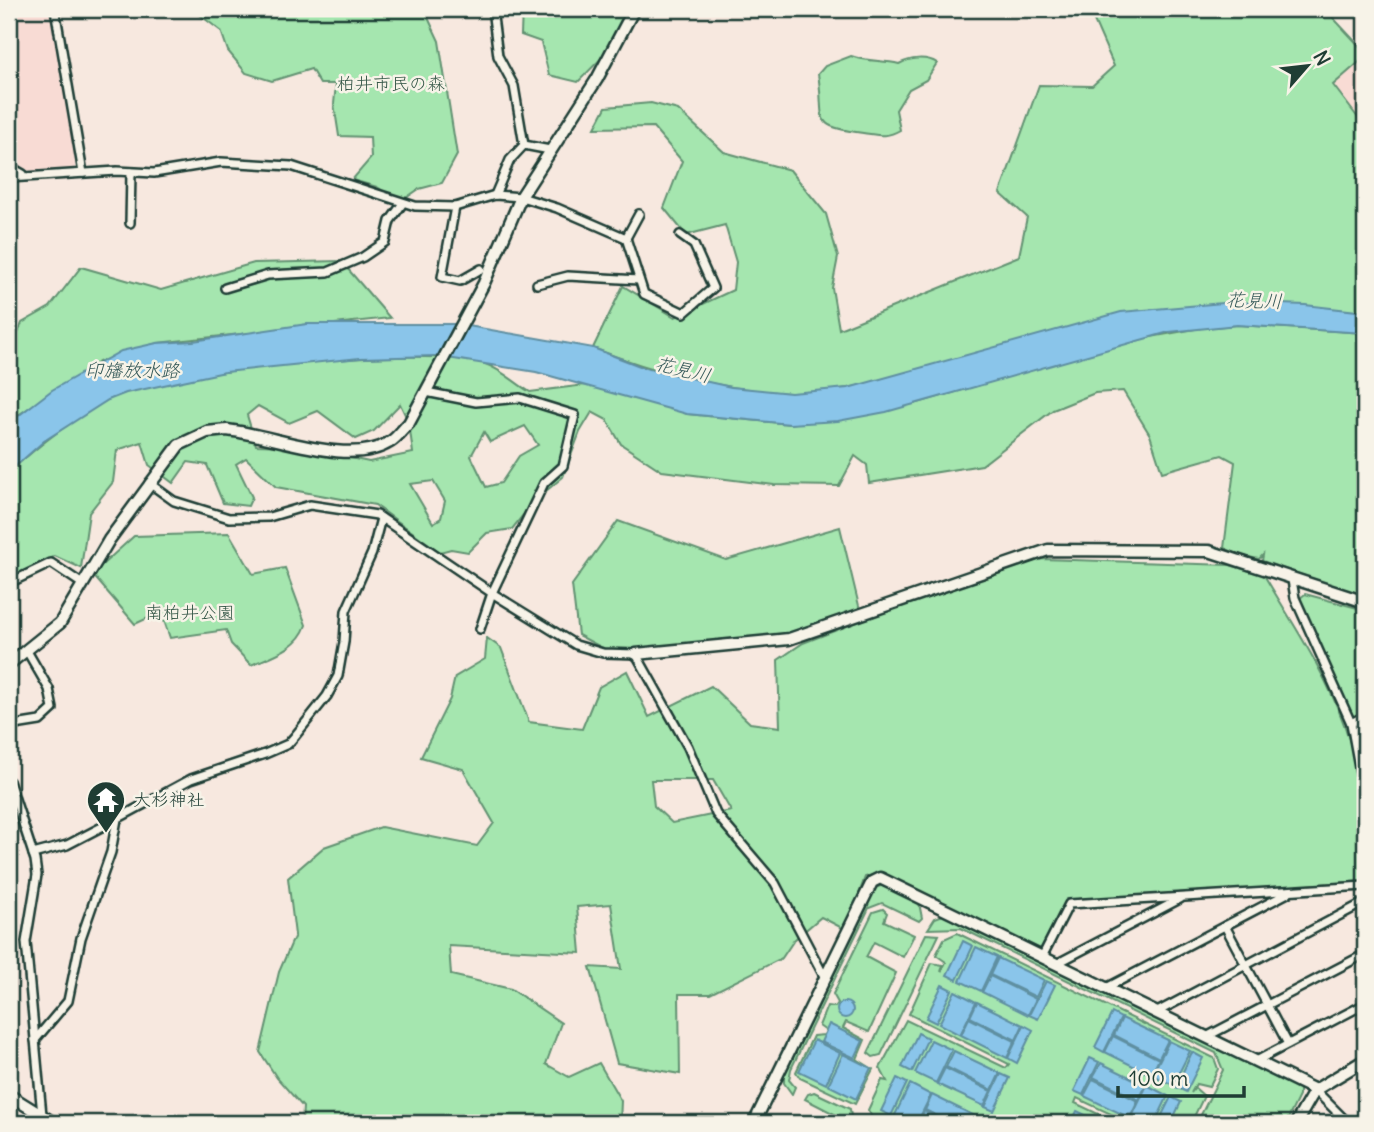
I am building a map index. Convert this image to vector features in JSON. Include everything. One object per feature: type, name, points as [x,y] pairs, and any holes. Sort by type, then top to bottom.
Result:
[{"type":"street","points":[[55,9],[83,173]]},
{"type":"street","points":[[492,9],[496,47],[514,86],[524,145]]},
{"type":"street","points":[[9,664],[60,623],[81,583],[149,483],[179,445],[207,432],[239,431],[350,454],[372,450],[392,442],[408,423],[484,283],[521,197],[597,79],[634,9]]},
{"type":"street","points":[[524,145],[550,150]]},
{"type":"street","points":[[495,195],[510,160],[524,145]]},
{"type":"street","points":[[9,178],[24,175],[154,173],[221,162],[291,166],[372,190],[403,203],[455,207],[495,195],[521,197],[557,208],[626,238]]},
{"type":"street","points":[[9,166],[24,175]]},
{"type":"street","points":[[130,223],[131,172]]},
{"type":"street","points":[[225,288],[268,275],[328,272],[363,257],[385,242],[390,221],[403,203]]},
{"type":"street","points":[[455,207],[442,277],[460,281],[481,270]]},
{"type":"street","points":[[639,214],[626,238],[644,294],[684,313],[713,288],[694,245],[680,235]]},
{"type":"street","points":[[537,284],[568,276],[639,280]]},
{"type":"street","points":[[428,388],[476,402],[520,398],[575,415],[563,466],[544,484],[492,593],[480,628]]},
{"type":"street","points":[[149,483],[174,500],[229,518],[269,517],[310,505],[367,512],[381,518],[492,593],[576,645],[611,654],[789,639],[1048,550],[1209,551],[1365,603]]},
{"type":"street","points":[[33,854],[67,845],[191,779],[280,748],[295,736],[327,696],[338,676],[346,611],[372,553],[381,518]]},
{"type":"street","points":[[9,583],[51,563],[81,583]]},
{"type":"street","points":[[1292,580],[1295,598],[1350,723],[1365,800]]},
{"type":"street","points":[[9,726],[40,721],[53,709],[49,689],[27,651]]},
{"type":"street","points":[[636,654],[688,747],[716,814],[775,883],[825,978]]},
{"type":"street","points":[[1350,723],[1365,716]]},
{"type":"street","points":[[9,781],[33,854],[37,891],[26,942],[42,1119]]},
{"type":"street","points":[[35,1040],[68,1001],[80,937],[111,852],[117,819]]},
{"type":"street","points":[[754,1123],[872,882],[880,878],[1315,1090],[1348,1123]]},
{"type":"street","points":[[1042,957],[1069,904],[1365,886]]},
{"type":"street","points":[[1106,988],[1292,891]]},
{"type":"street","points":[[1056,964],[1184,897]]},
{"type":"street","points":[[1157,1012],[1365,902]]},
{"type":"street","points":[[1225,926],[1288,1044]]},
{"type":"street","points":[[1206,1037],[1365,954]]},
{"type":"street","points":[[1256,1061],[1365,1004]]},
{"type":"street","points":[[1296,1123],[1315,1090],[1365,1060]]},
{"type":"street","points":[[9,1094],[42,1119],[54,1123]]},
{"type":"street","points":[[1357,1123],[1365,1116]]},
{"type":"shaded area","points":[[9,9],[50,9],[73,132],[75,168],[68,173],[20,171],[9,164]]},
{"type":"shaded area","points":[[1365,57],[1365,127],[1333,85]]},
{"type":"green space","name":"柏井市民の森","points":[[192,9],[424,9],[439,41],[457,155],[442,183],[419,189],[400,202],[377,187],[352,180],[371,158],[370,137],[339,136],[334,104],[336,84],[320,84],[311,69],[272,81],[246,73],[228,51],[221,31]]},
{"type":"green space","points":[[522,9],[633,9],[628,31],[578,82],[549,75],[541,42],[521,35]]},
{"type":"green space","points":[[1089,9],[1325,9],[1365,52],[1365,57],[1333,85],[1365,127],[1365,312],[1234,302],[848,388],[804,393],[713,384],[640,365],[593,348],[623,286],[675,317],[733,290],[736,262],[725,225],[686,235],[664,208],[682,161],[653,127],[595,128],[606,107],[651,103],[678,110],[724,152],[790,170],[826,214],[838,257],[832,288],[839,329],[1019,256],[1027,217],[1000,193],[1039,85],[1092,86],[1114,66]]},
{"type":"green space","points":[[851,56],[899,64],[918,59],[937,63],[926,80],[909,89],[896,110],[900,130],[882,135],[846,130],[834,127],[823,118],[818,74],[825,66]]},
{"type":"green space","points":[[341,261],[390,318],[157,343],[99,362],[9,421],[9,356],[22,323],[50,307],[81,267],[161,290],[254,263]]},
{"type":"green space","points":[[1237,325],[1365,333],[1365,597],[1262,561],[1263,555],[1259,559],[1242,556],[1224,548],[1235,462],[1222,455],[1162,472],[1150,435],[1123,391],[1095,393],[1053,410],[982,465],[869,483],[867,465],[855,456],[839,486],[774,485],[662,471],[621,444],[607,420],[592,412],[580,432],[563,477],[534,501],[512,529],[487,533],[468,552],[451,549],[440,552],[375,505],[276,487],[246,458],[236,464],[252,497],[248,506],[223,503],[207,465],[188,462],[173,483],[149,465],[142,442],[117,450],[113,482],[89,513],[81,568],[55,556],[12,580],[9,575],[9,472],[56,433],[107,400],[137,389],[181,379],[295,363],[410,357],[455,358],[491,366],[530,392],[585,385],[632,394],[687,414],[790,424],[918,403],[1134,340],[1201,328]],"holes":[[[400,404],[409,423],[413,453],[369,462],[292,446],[256,445],[247,415],[258,406],[289,423],[318,411],[356,439],[374,431]],[[525,426],[538,445],[519,456],[501,483],[486,487],[471,456],[484,432],[490,442]],[[433,481],[445,501],[441,518],[433,523],[410,484]]]},
{"type":"green space","points":[[618,521],[726,560],[840,527],[860,610],[780,637],[608,651],[578,635],[572,585]]},
{"type":"green space","name":"南柏井公園","points":[[229,533],[253,574],[285,568],[306,625],[290,646],[251,665],[231,644],[226,630],[170,638],[161,612],[135,624],[92,574],[134,536]]},
{"type":"green space","points":[[1041,559],[1230,565],[1264,575],[1319,668],[1345,727],[1361,803],[1365,881],[1066,901],[1040,950],[879,873],[865,877],[846,930],[821,917],[794,940],[782,958],[710,994],[679,994],[680,1074],[617,1063],[590,967],[621,969],[611,904],[577,907],[581,953],[449,946],[451,975],[511,989],[561,1023],[546,1064],[569,1077],[599,1063],[621,1101],[620,1123],[302,1123],[303,1107],[277,1078],[260,1052],[279,972],[295,935],[288,878],[324,847],[381,827],[477,846],[494,823],[463,769],[421,757],[450,699],[455,677],[485,659],[487,638],[501,648],[529,722],[582,729],[599,687],[627,671],[649,717],[711,686],[750,723],[780,727],[778,660],[803,643],[922,597]],"holes":[[[651,780],[713,780],[731,811],[672,823],[654,806]]]},
{"type":"green space","points":[[1305,594],[1365,610],[1365,712],[1352,718],[1299,599]]},
{"type":"green space","points":[[883,885],[919,903],[922,918],[919,921],[882,903],[869,908],[791,1069],[789,1080],[795,1087],[792,1094],[784,1083],[784,1074],[875,888]]},
{"type":"green space","points":[[883,909],[887,913],[884,921],[914,935],[903,957],[874,942],[866,957],[896,973],[869,1032],[846,1022],[843,1028],[865,1040],[857,1059],[873,1069],[855,1104],[800,1078],[796,1072],[813,1036],[824,1035],[826,1031],[819,1026],[827,1006],[835,1007],[838,1003],[833,994],[873,912]]},
{"type":"green space","points":[[943,915],[1299,1087],[1299,1096],[1286,1123],[1197,1123],[1223,1070],[1216,1053],[961,928],[928,929],[935,918]]},
{"type":"green space","points":[[957,933],[1214,1058],[1218,1069],[1209,1087],[1196,1084],[1191,1093],[1195,1088],[1204,1096],[1191,1123],[1130,1123],[1077,1098],[1075,1103],[1117,1123],[875,1123],[868,1110],[882,1080],[887,1081],[880,1068],[906,1020],[1006,1068],[1009,1064],[909,1014],[932,963],[943,965],[941,972],[946,962],[936,955],[944,939]]},
{"type":"green space","points":[[926,934],[939,935],[881,1055],[873,1057],[868,1053]]},
{"type":"green space","points":[[814,1092],[850,1109],[851,1117],[844,1119],[805,1099],[808,1094]]},
{"type":"water","name":"印旛放水路","points":[[1234,302],[1305,305],[1365,312],[1365,333],[1237,325],[1169,332],[886,412],[838,421],[790,424],[687,414],[536,372],[435,356],[360,358],[225,372],[126,393],[108,400],[44,441],[9,472],[9,423],[52,390],[121,351],[157,343],[193,341],[307,324],[457,324],[593,348],[645,368],[731,387],[791,393],[848,388],[1121,312]]},
{"type":"water","points":[[963,941],[973,946],[957,980],[947,975]]},
{"type":"water","points":[[976,947],[997,957],[981,991],[960,981]]},
{"type":"water","points":[[998,958],[1044,980],[1036,997],[990,975]]},
{"type":"water","points":[[990,976],[1036,999],[1028,1015],[982,992]]},
{"type":"water","points":[[1046,981],[1055,985],[1038,1019],[1029,1015]]},
{"type":"water","points":[[942,985],[952,990],[936,1023],[926,1018]]},
{"type":"water","points":[[955,991],[976,1002],[960,1035],[939,1024]]},
{"type":"water","points":[[842,1002],[848,1002],[853,1010],[851,1016],[842,1018],[837,1013],[837,1007]]},
{"type":"water","points":[[977,1002],[1023,1025],[1016,1040],[970,1017]]},
{"type":"water","points":[[1112,1013],[1121,1018],[1104,1052],[1095,1047]]},
{"type":"water","points":[[969,1018],[1015,1041],[1007,1058],[961,1035]]},
{"type":"water","points":[[1122,1018],[1168,1040],[1159,1058],[1114,1035]]},
{"type":"water","points":[[829,1024],[863,1041],[855,1058],[821,1042]]},
{"type":"water","points":[[1024,1025],[1033,1030],[1017,1063],[1008,1058]]},
{"type":"water","points":[[918,1033],[928,1038],[912,1072],[902,1067]]},
{"type":"water","points":[[1113,1036],[1159,1059],[1151,1075],[1105,1052]]},
{"type":"water","points":[[814,1040],[840,1053],[826,1084],[799,1071]]},
{"type":"water","points":[[931,1040],[952,1050],[936,1083],[915,1073]]},
{"type":"water","points":[[1169,1041],[1190,1051],[1173,1085],[1152,1075]]},
{"type":"water","points":[[954,1051],[1000,1073],[992,1090],[946,1067]]},
{"type":"water","points":[[1192,1052],[1203,1058],[1186,1092],[1176,1087]]},
{"type":"water","points":[[843,1054],[871,1068],[856,1099],[828,1085]]},
{"type":"water","points":[[1090,1058],[1099,1062],[1083,1095],[1074,1091]]},
{"type":"water","points":[[1101,1063],[1146,1085],[1139,1100],[1093,1077]]},
{"type":"water","points":[[945,1068],[991,1091],[984,1106],[937,1084]]},
{"type":"water","points":[[1001,1074],[1010,1078],[994,1111],[985,1107]]},
{"type":"water","points":[[897,1078],[907,1083],[891,1116],[881,1111]]},
{"type":"water","points":[[1093,1079],[1138,1101],[1130,1118],[1084,1096]]},
{"type":"water","points":[[910,1084],[931,1095],[917,1123],[906,1123],[894,1117]]},
{"type":"water","points":[[1147,1085],[1168,1096],[1155,1123],[1141,1123],[1131,1119]]},
{"type":"water","points":[[932,1095],[977,1117],[975,1123],[952,1123],[925,1110]]},
{"type":"water","points":[[1171,1097],[1181,1102],[1171,1123],[1158,1123]]},
{"type":"water","points":[[924,1111],[949,1123],[918,1123]]},
{"type":"water","points":[[1077,1111],[1102,1123],[1071,1123]]},
{"type":"place","name":"大杉神社","points":[[106,834]]},
{"type":"water label","name":"花見川","points":[[1254,300]]},
{"type":"water label","name":"花見川","points":[[683,369]]}]
